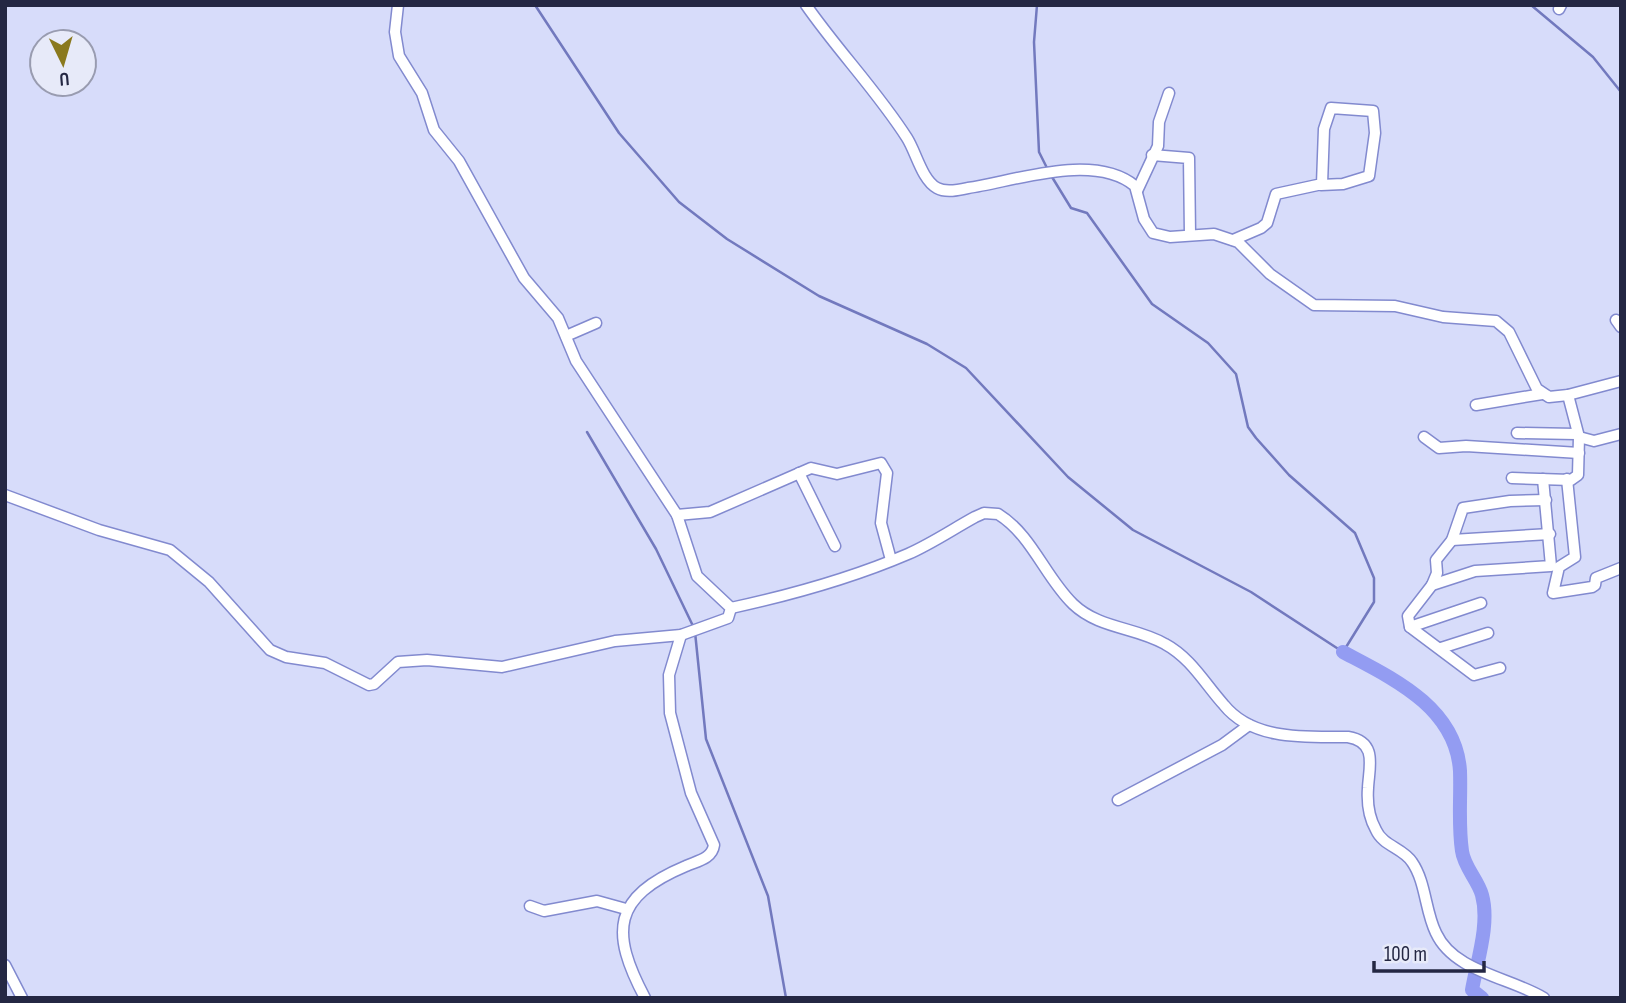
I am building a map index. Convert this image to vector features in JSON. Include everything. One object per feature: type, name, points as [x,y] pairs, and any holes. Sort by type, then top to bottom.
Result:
[{"type":"street","points":[[398,5],[395,32],[399,56],[422,93],[434,130],[459,161],[518,270],[554,312],[579,366],[677,514],[697,576],[731,608]]},
{"type":"street","points":[[806,5],[899,127],[929,181],[937,188],[960,190],[1061,169],[1119,177],[1131,183],[1137,191],[1150,230],[1162,236],[1214,234],[1233,240],[1251,252],[1270,274],[1314,305],[1395,306],[1443,317],[1496,321],[1509,332],[1542,394]]},
{"type":"street","points":[[1137,191],[1158,146],[1159,122],[1169,93]]},
{"type":"street","points":[[1233,240],[1264,225],[1279,192],[1343,184],[1369,176],[1375,133],[1373,111],[1331,108],[1324,128],[1321,185]]},
{"type":"street","points":[[1152,155],[1189,158],[1190,235]]},
{"type":"street","points":[[566,336],[596,323]]},
{"type":"street","points":[[1476,405],[1542,394],[1555,397],[1568,395],[1621,381]]},
{"type":"street","points":[[1512,478],[1567,480],[1578,475],[1577,436],[1568,395]]},
{"type":"street","points":[[1517,433],[1577,436],[1594,441],[1621,434]]},
{"type":"street","points":[[1424,437],[1442,448],[1466,446],[1579,453]]},
{"type":"street","points":[[677,514],[710,512],[811,468],[843,474],[883,464],[887,473],[881,523],[891,560]]},
{"type":"street","points":[[799,472],[835,546]]},
{"type":"street","points":[[1432,584],[1475,571],[1551,566],[1543,479]]},
{"type":"street","points":[[1567,480],[1575,557],[1559,567],[1553,593],[1592,587],[1596,578],[1621,568]]},
{"type":"street","points":[[5,495],[99,530],[170,550],[209,582],[270,650],[286,657],[325,663],[369,685],[378,681],[392,665],[407,661],[427,660],[502,667],[615,641],[690,632],[728,618],[731,608]]},
{"type":"street","points":[[1410,627],[1409,616],[1432,584],[1437,573],[1436,560],[1452,540],[1463,508],[1510,501],[1546,500]]},
{"type":"street","points":[[731,608],[824,584],[919,549],[984,513],[998,514],[1026,540],[1053,580],[1077,608],[1098,621],[1163,642],[1179,653],[1225,707],[1249,725],[1301,738],[1348,737],[1365,744],[1371,762],[1368,801],[1376,832],[1412,862],[1435,931],[1453,958],[1544,998]]},
{"type":"street","points":[[1452,540],[1550,534]]},
{"type":"street","points":[[1410,627],[1481,603]]},
{"type":"street","points":[[1410,627],[1474,675],[1500,668]]},
{"type":"street","points":[[645,998],[625,955],[623,924],[626,909],[657,880],[706,857],[713,850],[713,837],[691,793],[668,700],[669,676],[690,632]]},
{"type":"street","points":[[1441,648],[1488,632]]},
{"type":"street","points":[[1118,800],[1222,746],[1249,725]]},
{"type":"street","points":[[530,906],[544,911],[597,901],[626,909]]},
{"type":"street","points":[[5,965],[22,998]]},
{"type":"waterway","points":[[535,5],[619,133],[679,202],[727,239],[819,296],[927,344],[966,368],[1068,477],[1133,530],[1251,592],[1343,652],[1374,602],[1374,578],[1355,533],[1289,475],[1256,438],[1248,427],[1236,374],[1208,343],[1152,304],[1087,213],[1071,208],[1052,177]]},
{"type":"waterway","points":[[1037,5],[1034,42],[1039,152],[1047,168]]},
{"type":"waterway","points":[[1531,5],[1593,57],[1621,92]]},
{"type":"waterway","points":[[587,432],[656,549],[693,626]]},
{"type":"waterway","points":[[695,632],[706,739],[768,896],[786,998]]},
{"type":"waterway","points":[[1343,652],[1418,697],[1447,729],[1456,749],[1460,771],[1462,851],[1465,863],[1480,889],[1484,906],[1484,930],[1472,990],[1482,998]]}]
